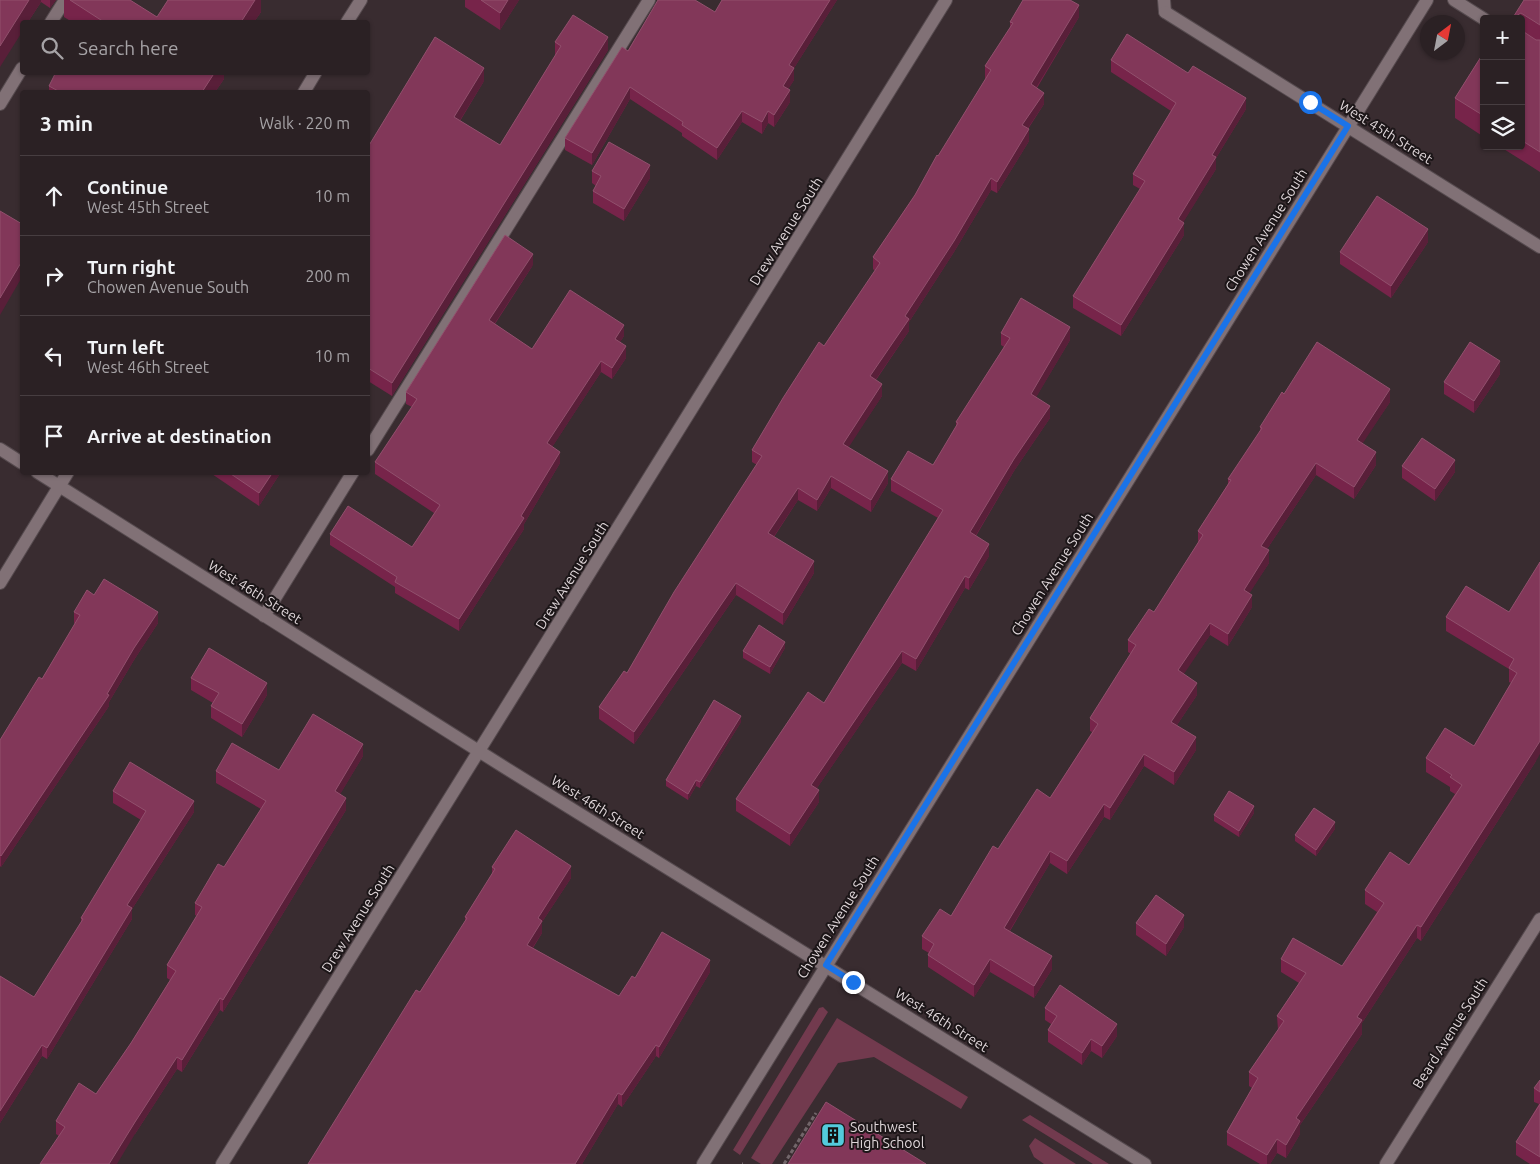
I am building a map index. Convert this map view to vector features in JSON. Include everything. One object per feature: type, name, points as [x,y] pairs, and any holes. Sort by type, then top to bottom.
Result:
[{"type":"street","points":[[52,20],[65,0]]},
{"type":"street","points":[[348,20],[361,0]]},
{"type":"street","points":[[370,447],[648,0]]},
{"type":"street","name":"Drew Avenue South","points":[[222,1164],[946,0]]},
{"type":"street","name":"Chowen Avenue South","points":[[703,1164],[1427,0]]},
{"type":"street","points":[[1454,0],[1480,16]]},
{"type":"street","name":"West 45th Street","points":[[1164,6],[1348,126],[1540,246]]},
{"type":"street","points":[[0,104],[20,71]]},
{"type":"street","points":[[305,90],[314,75]]},
{"type":"street","points":[[0,449],[20,462]]},
{"type":"street","name":"West 46th Street","points":[[42,475],[480,752],[1145,1164]]},
{"type":"street","points":[[0,584],[66,475]]},
{"type":"street","points":[[264,616],[351,475]]},
{"type":"street","name":"Beard Avenue South","points":[[1386,1164],[1540,919]]},
{"type":"path","points":[[784,1164],[816,1113]]},
{"type":"shaded area","points":[[823,1007],[828,1012],[740,1155],[733,1150],[819,1008]]},
{"type":"shaded area","points":[[837,1018],[968,1097],[961,1109],[874,1057],[838,1063],[772,1164],[761,1164],[751,1158]]},
{"type":"shaded area","points":[[1030,1115],[1109,1164],[1093,1164],[1022,1120]]},
{"type":"shaded area","points":[[1035,1138],[1076,1164],[1044,1164],[1034,1157],[1029,1146]]},
{"type":"building","points":[[0,0],[29,0],[0,46]]},
{"type":"building","points":[[70,0],[130,0],[157,17],[168,0],[255,0],[242,20],[101,20]]},
{"type":"building","points":[[481,0],[508,0],[500,13]]},
{"type":"building","points":[[658,0],[695,0],[715,12],[722,0],[830,0],[789,65],[794,68],[783,86],[790,90],[774,115],[768,111],[762,122],[742,111],[717,148],[682,125],[683,122],[630,87],[592,153],[565,138],[622,47],[628,51]]},
{"type":"building","points":[[1023,0],[1070,0],[1079,5],[1031,84],[1044,93],[1022,125],[1029,129],[997,182],[991,178],[954,241],[905,316],[909,319],[870,376],[882,384],[843,444],[888,471],[871,500],[831,476],[817,500],[798,488],[768,533],[814,561],[783,613],[736,583],[634,732],[599,707],[624,671],[627,673],[674,592],[762,456],[752,450],[783,398],[819,342],[824,346],[880,263],[873,257],[915,195],[937,155],[991,70],[985,66],[1013,23],[1010,22]]},
{"type":"building","points":[[1524,0],[1540,0],[1540,25],[1521,13],[1515,15]]},
{"type":"building","points":[[573,15],[608,37],[392,383],[370,369],[370,144],[435,37],[484,68],[454,117],[500,145],[561,46],[555,42]]},
{"type":"building","points":[[1525,33],[1536,40],[1540,40],[1540,152],[1525,143]]},
{"type":"building","points":[[1127,34],[1188,73],[1193,66],[1246,98],[1212,155],[1216,157],[1178,219],[1184,223],[1121,325],[1073,296],[1145,181],[1133,174],[1176,103],[1111,60]]},
{"type":"building","points":[[1480,58],[1480,114],[1455,98]]},
{"type":"building","points":[[54,75],[213,75],[203,90],[56,90],[49,86]]},
{"type":"building","points":[[609,142],[650,165],[624,209],[593,191],[601,176],[592,171]]},
{"type":"building","points":[[1377,196],[1428,229],[1391,286],[1340,252]]},
{"type":"building","points":[[0,211],[20,223],[20,264],[0,298]]},
{"type":"building","points":[[505,235],[533,254],[489,320],[532,349],[570,290],[624,325],[615,339],[626,346],[612,368],[601,361],[547,443],[560,452],[521,516],[524,518],[459,619],[395,582],[397,577],[330,534],[348,506],[412,547],[440,505],[375,462],[417,399],[406,392]]},
{"type":"building","points":[[1021,298],[1070,327],[1031,394],[1050,406],[1014,459],[970,532],[989,544],[969,578],[965,576],[916,659],[902,651],[811,785],[819,790],[790,834],[736,799],[808,692],[824,703],[943,510],[891,479],[908,451],[933,465],[958,423],[956,422],[1010,338],[1001,333]]},
{"type":"building","points":[[1317,342],[1390,389],[1357,440],[1376,452],[1354,487],[1316,463],[1261,546],[1269,550],[1244,590],[1252,595],[1228,634],[1210,623],[1178,670],[1197,683],[1171,722],[1196,737],[1174,772],[1144,754],[1110,808],[1104,804],[1067,861],[1050,851],[1004,928],[1052,956],[1034,986],[990,959],[974,985],[928,955],[934,944],[922,936],[940,909],[951,916],[993,846],[998,849],[1037,789],[1050,798],[1098,724],[1090,718],[1136,645],[1128,640],[1149,609],[1154,612],[1203,535],[1198,531],[1231,480],[1228,479],[1262,428],[1260,427],[1282,392],[1284,394]]},
{"type":"building","points":[[1470,342],[1500,361],[1474,401],[1444,382]]},
{"type":"building","points":[[1422,438],[1455,460],[1435,489],[1402,466]]},
{"type":"building","points":[[232,475],[271,475],[259,493]]},
{"type":"building","points":[[1540,562],[1540,741],[1421,927],[1417,925],[1357,1017],[1362,1020],[1296,1118],[1300,1121],[1286,1145],[1277,1139],[1267,1155],[1227,1132],[1258,1078],[1249,1072],[1284,1021],[1277,1016],[1306,973],[1281,959],[1293,938],[1342,966],[1384,903],[1365,890],[1390,852],[1409,865],[1462,785],[1450,777],[1452,775],[1426,758],[1445,728],[1474,746],[1517,673],[1509,668],[1514,659],[1446,617],[1466,586],[1509,612]]},
{"type":"building","points":[[104,579],[158,612],[134,648],[107,694],[109,695],[1,856],[0,740],[39,677],[42,679],[80,615],[74,612],[87,590],[94,595]]},
{"type":"building","points":[[759,625],[785,642],[770,667],[743,651]]},
{"type":"building","points":[[209,648],[267,683],[242,724],[211,706],[219,693],[191,678]]},
{"type":"building","points":[[714,700],[741,716],[700,782],[696,780],[688,794],[666,780]]},
{"type":"building","points":[[313,714],[363,744],[335,791],[346,798],[223,1000],[220,998],[182,1060],[177,1057],[109,1164],[40,1164],[65,1127],[56,1121],[79,1083],[96,1094],[131,1043],[176,971],[167,965],[202,907],[195,903],[218,864],[224,867],[266,801],[216,771],[232,743],[279,770]]},
{"type":"building","points":[[130,762],[194,801],[127,905],[132,908],[47,1048],[42,1045],[0,1111],[0,976],[34,997],[83,919],[81,918],[146,811],[113,791]]},
{"type":"building","points":[[1229,791],[1254,806],[1239,831],[1214,815]]},
{"type":"building","points":[[1314,808],[1335,822],[1316,850],[1295,835]]},
{"type":"building","points":[[516,830],[571,866],[538,918],[542,921],[527,945],[619,996],[632,976],[635,978],[662,932],[710,960],[659,1047],[656,1045],[622,1095],[618,1093],[575,1164],[308,1164],[416,990],[420,992],[467,918],[465,917],[495,869],[492,867]]},
{"type":"building","points":[[1156,895],[1184,915],[1166,944],[1136,923]]},
{"type":"building","points":[[1060,985],[1117,1024],[1102,1046],[1091,1039],[1082,1053],[1048,1030],[1057,1016],[1045,1008]]},
{"type":"building","points":[[1540,1080],[1540,1092],[1534,1088]]},
{"type":"building","points":[[826,1102],[926,1164],[788,1164]]},
{"type":"building","points":[[1540,1104],[1540,1157],[1516,1142]]},
{"type":"place","name":"Southwest High School","points":[[833,1135]]},
{"type":"route","points":[[853,982],[826,965],[1348,126],[1310,102]]}]
